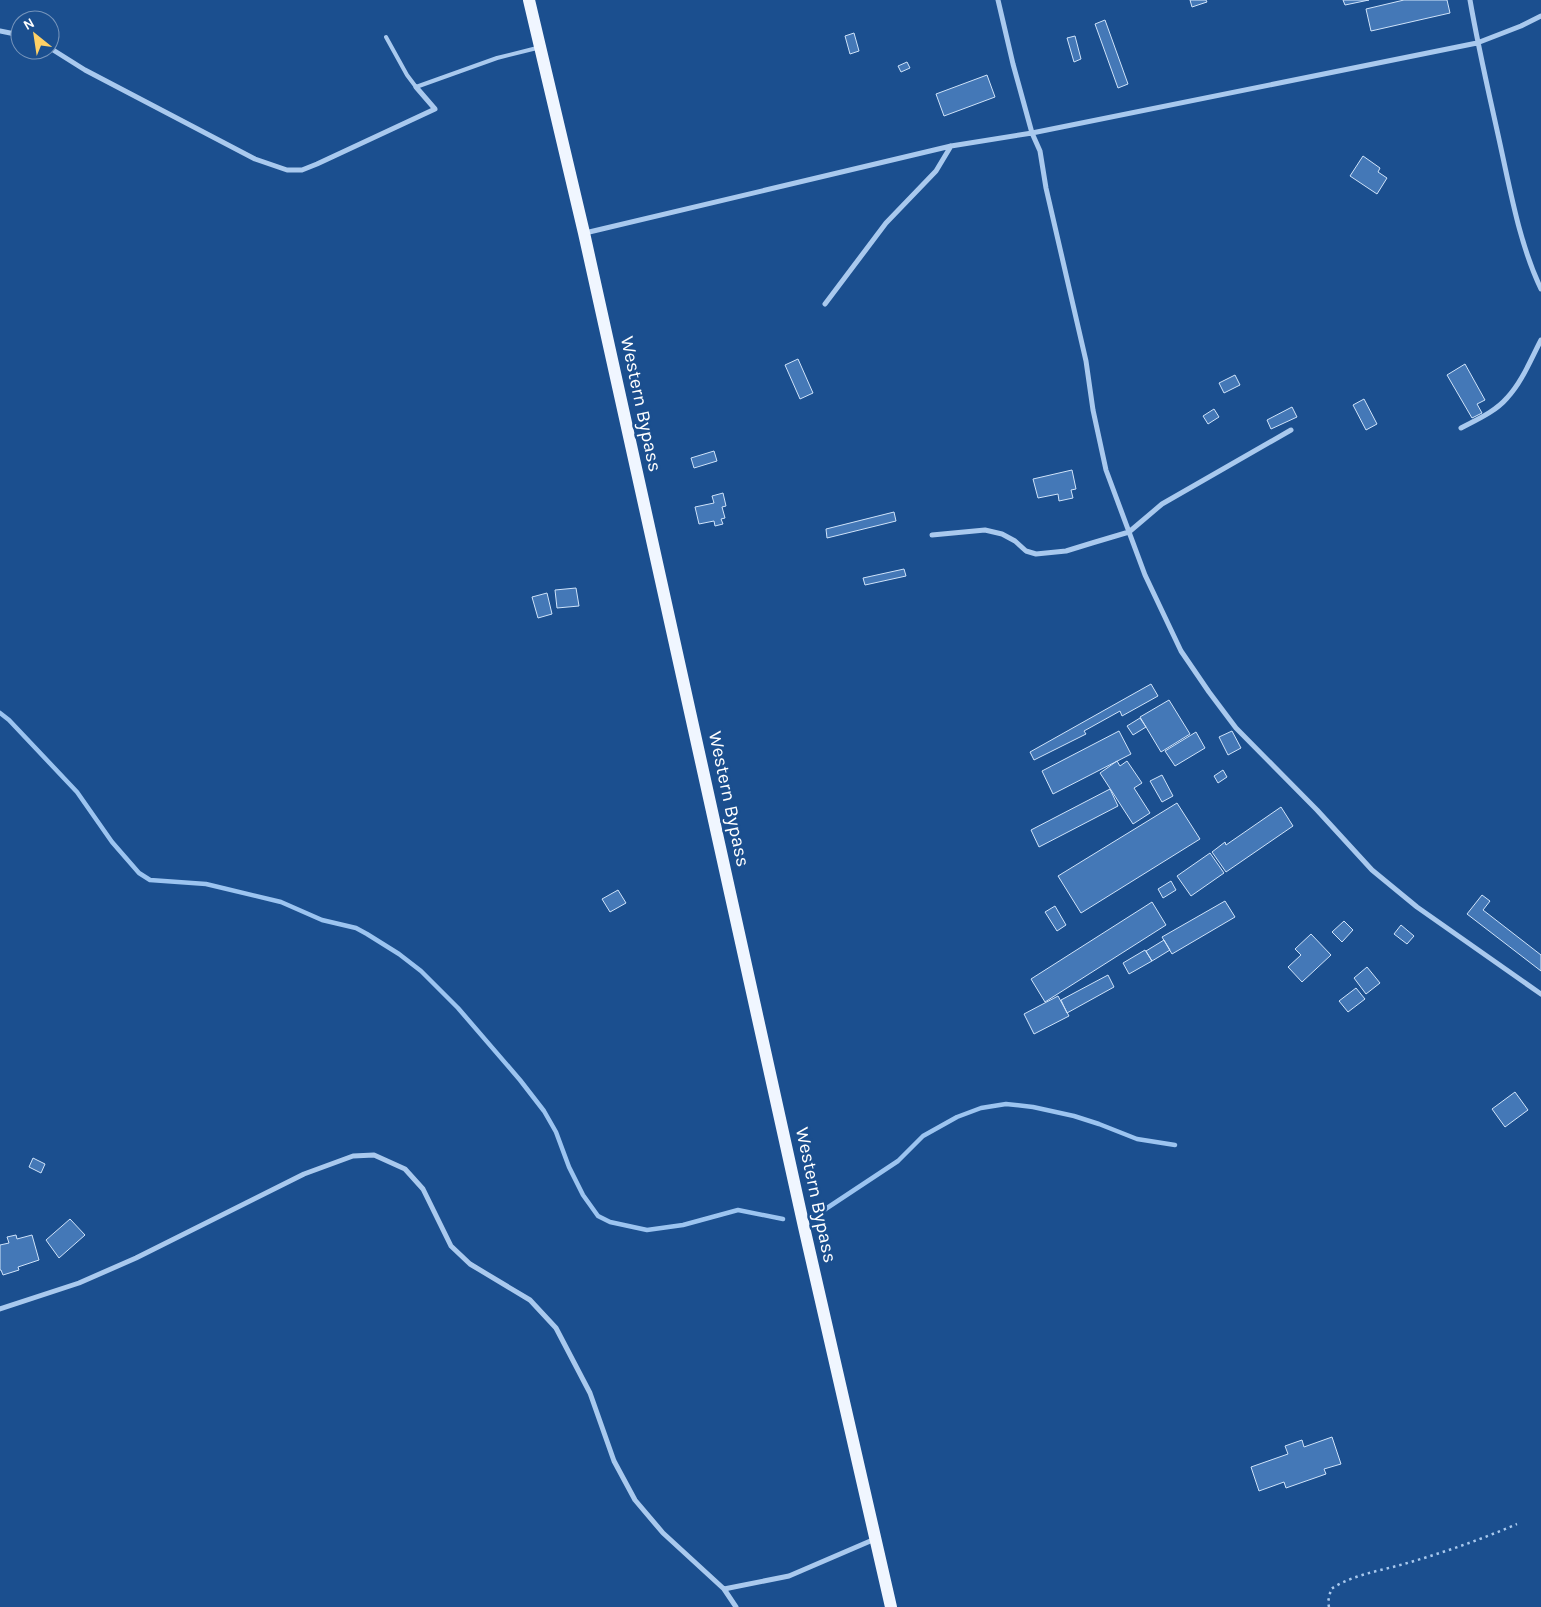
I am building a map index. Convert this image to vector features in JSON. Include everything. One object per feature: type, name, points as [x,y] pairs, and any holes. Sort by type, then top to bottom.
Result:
[{"type":"main road","name":"Western Bypass","points":[[529,0],[584,233],[804,1227],[891,1607]]},
{"type":"street","points":[[998,0],[1032,133],[1040,151],[1046,188],[1086,360],[1100,446],[1106,470],[1145,575],[1181,651],[1236,728],[1372,870],[1417,907],[1541,994]]},
{"type":"street","points":[[1470,0],[1477,42],[1515,212],[1534,274],[1541,289]]},
{"type":"street","points":[[584,233],[951,146],[1032,133],[1477,42],[1541,16]]},
{"type":"street","points":[[60,54],[86,70],[255,159],[287,170],[302,170],[317,164],[435,109],[416,87]]},
{"type":"street","points":[[825,304],[886,223],[936,171],[951,146]]},
{"type":"street","points":[[1461,428],[1488,413],[1507,398],[1517,385],[1541,340]]},
{"type":"street","points":[[932,536],[985,530],[1002,534],[1015,541],[1026,551],[1036,554],[1066,551],[1129,532],[1162,504],[1292,430]]},
{"type":"street","points":[[0,1309],[79,1283],[136,1258],[304,1174],[353,1156],[374,1154],[405,1169],[423,1189],[451,1246],[470,1264],[530,1300],[556,1328],[590,1393],[614,1461],[635,1500],[663,1533],[724,1590],[736,1607]]},
{"type":"street","points":[[724,1590],[789,1576],[875,1539]]},
{"type":"lane","points":[[386,37],[406,75],[416,87],[497,58],[540,48]]},
{"type":"path","points":[[1330,1607],[1328,1602],[1331,1589],[1343,1581],[1406,1564],[1492,1535],[1517,1524]]},
{"type":"building","points":[[1190,0],[1206,0],[1207,2],[1192,7]]},
{"type":"building","points":[[1343,0],[1369,0],[1345,5]]},
{"type":"building","points":[[1404,0],[1447,0],[1450,13],[1371,31],[1366,9]]},
{"type":"building","points":[[1105,20],[1128,84],[1118,88],[1095,24]]},
{"type":"building","points":[[854,33],[859,51],[850,54],[845,36]]},
{"type":"building","points":[[1075,36],[1081,59],[1074,62],[1067,38]]},
{"type":"building","points":[[907,62],[910,68],[901,72],[898,66]]},
{"type":"building","points":[[987,75],[995,97],[944,116],[936,94]]},
{"type":"building","points":[[1363,156],[1380,168],[1378,172],[1387,178],[1377,194],[1350,176]]},
{"type":"building","points":[[798,359],[813,393],[800,399],[785,365]]},
{"type":"building","points":[[1465,364],[1485,400],[1477,404],[1482,413],[1472,418],[1447,375]]},
{"type":"building","points":[[1235,375],[1240,385],[1224,393],[1219,383]]},
{"type":"building","points":[[1364,399],[1377,424],[1366,430],[1353,405]]},
{"type":"building","points":[[1292,407],[1297,417],[1271,429],[1267,420]]},
{"type":"building","points":[[1214,409],[1219,417],[1208,424],[1203,416]]},
{"type":"building","points":[[714,451],[717,461],[694,468],[691,458]]},
{"type":"building","points":[[1072,470],[1076,489],[1071,490],[1073,498],[1059,501],[1058,494],[1038,498],[1033,479]]},
{"type":"building","points":[[723,493],[726,506],[722,507],[725,518],[721,519],[723,524],[715,526],[714,521],[699,524],[695,507],[714,503],[712,496]]},
{"type":"building","points":[[894,512],[896,521],[827,538],[826,529]]},
{"type":"building","points":[[904,569],[906,576],[865,585],[863,578]]},
{"type":"building","points":[[576,588],[579,606],[557,608],[555,590]]},
{"type":"building","points":[[547,593],[552,614],[538,618],[532,597]]},
{"type":"building","points":[[1151,684],[1158,696],[1122,716],[1120,711],[1084,731],[1086,734],[1034,760],[1030,752]]},
{"type":"building","points":[[1169,700],[1190,734],[1161,752],[1140,717]]},
{"type":"building","points":[[1140,718],[1146,727],[1133,735],[1127,726]]},
{"type":"building","points":[[1119,731],[1131,754],[1053,794],[1042,771]]},
{"type":"building","points":[[1232,731],[1241,748],[1228,755],[1219,737]]},
{"type":"building","points":[[1196,732],[1205,748],[1175,766],[1165,751]]},
{"type":"building","points":[[1117,761],[1120,766],[1127,761],[1142,783],[1134,788],[1150,813],[1133,824],[1100,773]]},
{"type":"building","points":[[1223,770],[1227,777],[1218,783],[1214,776]]},
{"type":"building","points":[[1162,775],[1173,796],[1162,802],[1150,781]]},
{"type":"building","points":[[1110,789],[1118,806],[1039,847],[1031,830]]},
{"type":"building","points":[[1177,803],[1200,839],[1081,913],[1058,876]]},
{"type":"building","points":[[1281,807],[1293,826],[1226,872],[1212,852],[1225,842],[1226,845]]},
{"type":"building","points":[[1210,853],[1224,873],[1191,896],[1177,876]]},
{"type":"building","points":[[1171,881],[1176,890],[1163,898],[1158,889]]},
{"type":"building","points":[[618,890],[626,903],[610,912],[602,899]]},
{"type":"building","points":[[1482,895],[1490,901],[1483,910],[1541,955],[1541,971],[1467,914]]},
{"type":"building","points":[[1225,901],[1235,917],[1172,954],[1162,937]]},
{"type":"building","points":[[1152,902],[1166,925],[1045,1002],[1031,979]]},
{"type":"building","points":[[1055,906],[1066,925],[1057,931],[1045,912]]},
{"type":"building","points":[[1344,921],[1353,930],[1342,942],[1332,932]]},
{"type":"building","points":[[1401,925],[1414,936],[1407,944],[1394,934]]},
{"type":"building","points":[[1311,934],[1331,955],[1302,982],[1288,967],[1301,955],[1295,949]]},
{"type":"building","points":[[1164,940],[1170,950],[1152,961],[1146,951]]},
{"type":"building","points":[[1145,950],[1152,961],[1129,974],[1123,963]]},
{"type":"building","points":[[1367,967],[1380,983],[1366,994],[1354,978]]},
{"type":"building","points":[[1108,975],[1114,987],[1067,1013],[1061,1000]]},
{"type":"building","points":[[1356,988],[1365,999],[1348,1012],[1339,1001]]},
{"type":"building","points":[[1058,996],[1069,1016],[1034,1034],[1024,1014]]},
{"type":"building","points":[[1515,1092],[1528,1110],[1505,1127],[1492,1109]]},
{"type":"building","points":[[33,1158],[45,1164],[41,1173],[29,1167]]},
{"type":"building","points":[[70,1219],[85,1235],[59,1258],[46,1240]]},
{"type":"building","points":[[16,1235],[17,1239],[32,1235],[39,1260],[18,1267],[19,1270],[3,1275],[0,1270],[0,1245],[9,1243],[7,1237]]},
{"type":"building","points":[[1332,1437],[1341,1464],[1324,1469],[1326,1474],[1286,1488],[1284,1482],[1259,1491],[1251,1467],[1288,1454],[1285,1446],[1302,1440],[1304,1447]]},
{"type":"waterway","points":[[0,713],[9,720],[77,792],[112,842],[139,873],[150,880],[206,884],[281,902],[322,920],[356,928],[399,954],[421,971],[458,1008],[544,1111],[556,1132],[569,1167],[583,1195],[598,1216],[610,1222],[647,1230],[683,1225],[738,1210],[783,1219]]},
{"type":"waterway","points":[[821,1212],[898,1161],[923,1136],[957,1117],[981,1108],[1006,1104],[1033,1107],[1074,1116],[1137,1139],[1175,1145]]}]
